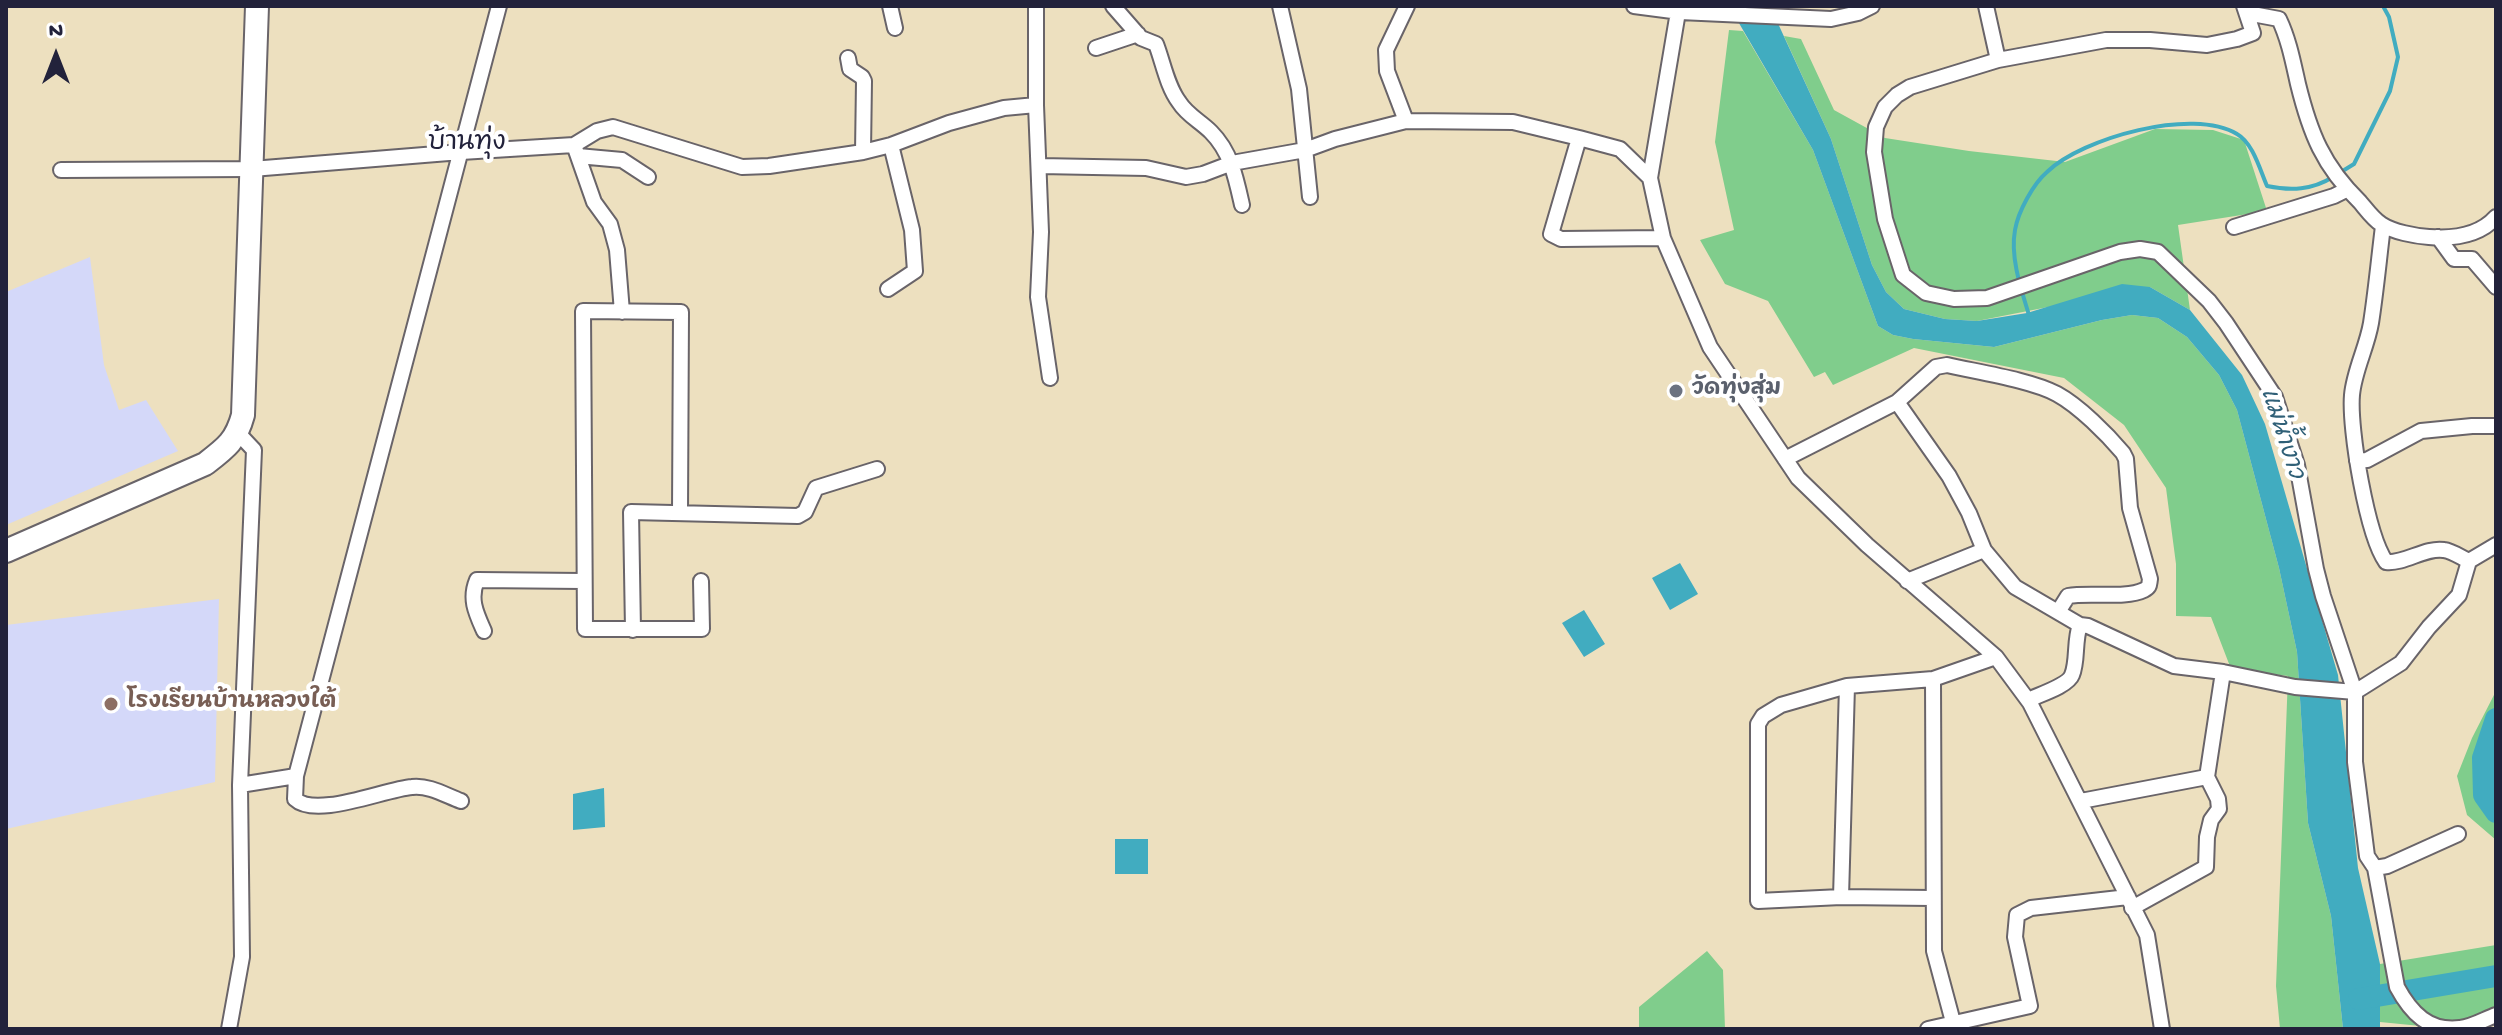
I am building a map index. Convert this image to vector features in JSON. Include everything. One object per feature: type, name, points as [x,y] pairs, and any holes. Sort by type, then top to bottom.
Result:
[{"type":"main road","points":[[6,551],[205,464],[226,448],[238,433],[243,415],[257,6]]},
{"type":"street","points":[[461,801],[424,787],[309,806],[295,799],[296,776],[499,6]]},
{"type":"street","points":[[890,6],[895,28]]},
{"type":"street","points":[[1036,6],[1041,232],[1038,297],[1050,378]]},
{"type":"street","points":[[1113,6],[1141,38],[1156,44],[1176,99],[1223,145],[1232,163],[1242,205]]},
{"type":"street","points":[[1280,6],[1299,89],[1310,197]]},
{"type":"street","points":[[1406,121],[1387,71],[1386,50],[1407,6]]},
{"type":"street","points":[[1634,6],[1831,19],[1858,13],[1872,6]]},
{"type":"street","points":[[1986,6],[1998,60]]},
{"type":"street","points":[[1680,9],[1650,178],[1663,238],[1710,347],[1798,478],[1907,581],[1996,657],[2028,700],[2147,935],[2162,1029]]},
{"type":"street","points":[[2246,9],[2253,33],[2237,39],[2207,45],[2106,40],[1998,60],[1910,87],[1885,107],[1876,127],[1874,152],[1885,219],[1903,275],[1926,293],[1954,299],[1987,298],[2120,252],[2140,249],[2158,252],[2209,301],[2226,323],[2275,397],[2297,465],[2316,569],[2350,692],[2367,856],[2375,868],[2397,987],[2420,1020],[2431,1025],[2461,1028],[2496,1015]]},
{"type":"street","points":[[2246,9],[2279,19],[2286,33],[2305,110],[2322,156],[2344,186],[2383,226],[2418,236],[2438,237],[2475,234],[2496,217]]},
{"type":"street","points":[[1096,48],[1138,34]]},
{"type":"street","points":[[848,58],[850,69],[864,81],[863,152]]},
{"type":"street","points":[[576,150],[597,131],[613,127],[742,167],[769,166],[863,152],[963,119],[1004,108],[1036,105]]},
{"type":"street","points":[[1040,166],[1146,168],[1186,177],[1232,163],[1305,150],[1406,121],[1513,122],[1620,149],[1650,178]]},
{"type":"street","points":[[1579,138],[1551,234],[1561,239],[1663,238]]},
{"type":"street","points":[[888,289],[915,271],[912,230],[891,145]]},
{"type":"street","points":[[61,170],[252,169],[461,152],[576,150],[622,160],[648,177]]},
{"type":"street","points":[[576,150],[594,202],[610,224],[617,250],[622,312]]},
{"type":"street","points":[[2234,227],[2334,196],[2344,186]]},
{"type":"street","points":[[2383,226],[2371,325],[2352,395],[2357,461],[2372,528],[2379,553],[2386,562],[2396,563],[2444,550],[2469,561]]},
{"type":"street","points":[[2438,237],[2454,259],[2472,259],[2496,287]]},
{"type":"street","points":[[680,512],[681,312],[583,311],[585,629],[702,629],[701,581]]},
{"type":"street","points":[[1785,459],[1897,402],[1936,367],[1947,365],[2056,393],[2123,453],[2130,508],[2150,579],[2145,590],[2068,596],[2058,612]]},
{"type":"street","points":[[1897,402],[1949,476],[1984,550],[2015,587],[2080,625],[2174,666],[2223,672],[2295,687],[2350,692],[2401,663],[2459,595],[2469,561],[2496,545]]},
{"type":"street","points":[[2357,461],[2367,460],[2421,431],[2496,426]]},
{"type":"street","points":[[229,1029],[242,957],[240,785],[254,450],[238,433]]},
{"type":"street","points":[[633,630],[631,512],[798,516],[805,512],[816,488],[877,469]]},
{"type":"street","points":[[1907,581],[1984,550]]},
{"type":"street","points":[[484,631],[473,606],[477,580],[583,581]]},
{"type":"street","points":[[2028,700],[2066,683],[2072,675],[2076,633],[2080,625]]},
{"type":"street","points":[[1932,898],[1841,897],[1758,901],[1758,724],[1763,716],[1781,705],[1847,686],[1933,679],[1996,657]]},
{"type":"street","points":[[1928,1029],[2030,1006],[2015,937],[2017,915],[2031,908],[2130,902],[2206,867],[2207,837],[2211,820],[2219,809],[2218,799],[2207,777],[2223,672]]},
{"type":"street","points":[[1933,679],[1934,951],[1953,1022]]},
{"type":"street","points":[[1841,897],[1847,686]]},
{"type":"street","points":[[240,785],[296,776]]},
{"type":"street","points":[[2081,801],[2207,777]]},
{"type":"street","points":[[2375,868],[2387,866],[2458,834]]},
{"type":"shaded area","points":[[90,257],[104,365],[119,410],[146,400],[178,451],[6,525],[6,292]]},
{"type":"shaded area","name":"โรงเรียนบ้านหลวงใต้","points":[[219,599],[215,782],[6,829],[6,625]]},
{"type":"green space","points":[[1729,30],[1743,31],[1813,150],[1878,326],[1893,335],[1913,339],[1994,347],[2102,320],[2132,315],[2158,318],[2187,337],[2219,375],[2237,410],[2279,568],[2297,652],[2308,823],[2331,916],[2343,1029],[2280,1029],[2276,986],[2288,676],[2231,669],[2211,617],[2176,616],[2176,564],[2166,488],[2124,425],[2064,378],[1914,348],[1833,385],[1825,372],[1814,377],[1768,301],[1725,284],[1700,240],[1734,230],[1715,142]]},
{"type":"green space","points":[[1784,36],[1801,39],[1834,110],[1885,138],[2065,162],[2155,129],[2213,130],[2244,140],[2267,211],[2178,225],[2190,310],[2150,287],[1977,321],[1945,319],[1904,309],[1886,292],[1872,265],[1831,139]]},
{"type":"green space","points":[[2496,691],[2496,840],[2467,815],[2457,776]]},
{"type":"green space","points":[[2496,945],[2496,1021],[2451,1029],[2380,1022],[2380,964]]},
{"type":"green space","points":[[1707,951],[1723,970],[1725,1029],[1639,1029],[1639,1007]]},
{"type":"water","points":[[1729,6],[1770,6],[1831,139],[1872,265],[1886,292],[1904,309],[1945,319],[1977,321],[2027,313],[2122,284],[2150,287],[2190,310],[2242,375],[2265,424],[2338,675],[2358,868],[2380,964],[2380,1029],[2343,1029],[2331,916],[2308,823],[2297,652],[2279,568],[2237,410],[2219,375],[2187,337],[2158,318],[2132,315],[2102,320],[1994,347],[1913,339],[1893,335],[1878,326],[1813,150]]},
{"type":"water","points":[[1680,563],[1698,594],[1670,610],[1652,578]]},
{"type":"water","points":[[1584,610],[1605,644],[1584,657],[1562,623]]},
{"type":"water","points":[[604,788],[605,827],[573,830],[573,794]]},
{"type":"water","points":[[1115,839],[1148,839],[1148,874],[1115,874]]},
{"type":"waterway","points":[[2341,172],[2354,164],[2390,91],[2398,57],[2389,17],[2383,6]]},
{"type":"waterway","points":[[2029,315],[2015,262],[2014,240],[2019,215],[2042,177],[2063,159],[2085,148],[2139,130],[2167,125],[2218,126],[2243,138],[2267,186],[2301,188],[2333,177]]},
{"type":"waterway","points":[[2496,719],[2483,758],[2484,795],[2496,812]]},
{"type":"waterway","points":[[2359,999],[2496,976]]},
{"type":"place","name":"วัดทุ่งสุ่ม","points":[[1676,391]]},
{"type":"place","name":"โรงเรียนบ้านหลวงใต้","points":[[111,704]]},
{"type":"district","name":"บ้านทุ่ง","points":[[467,145]]},
{"type":"water label","name":"แม่น้ำงาว","points":[[2280,434]]}]
